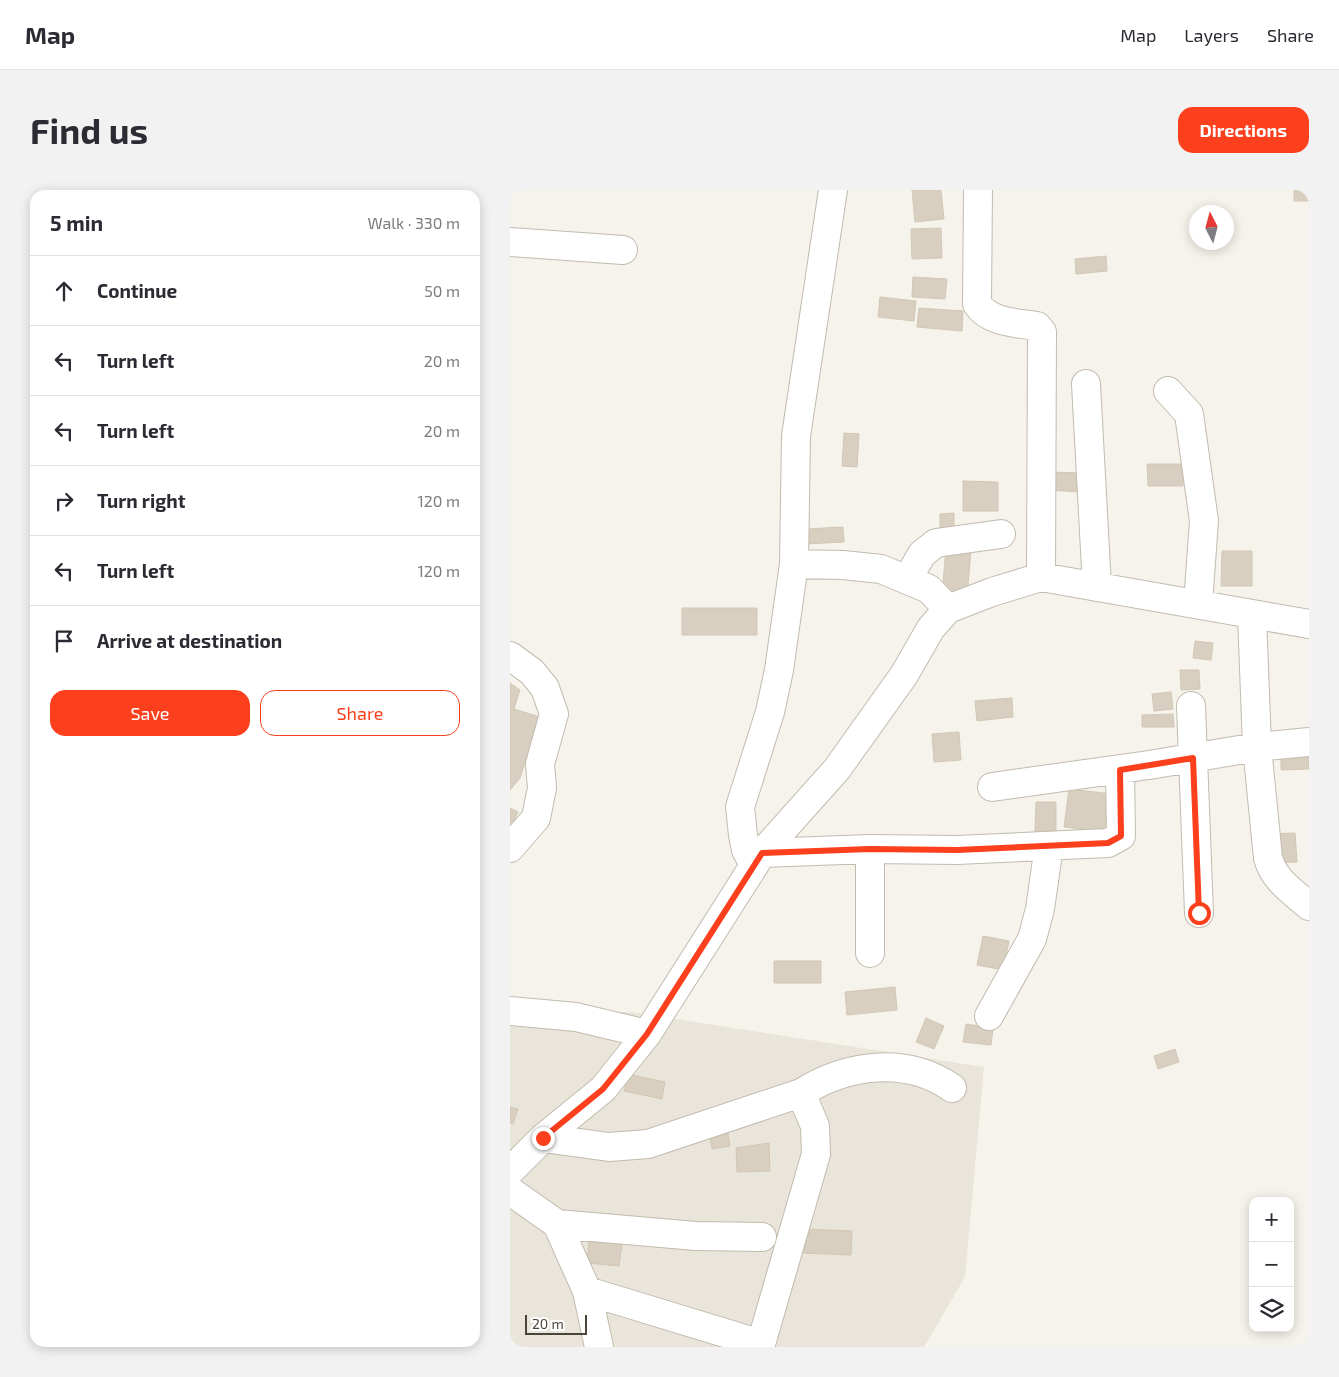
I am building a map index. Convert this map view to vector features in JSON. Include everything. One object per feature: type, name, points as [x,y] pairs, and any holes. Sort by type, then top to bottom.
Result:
[{"type":"street","points":[[758,859],[744,843],[740,822],[740,807],[770,712],[779,670],[794,564],[796,436],[833,190]]},
{"type":"street","points":[[978,190],[977,304],[994,318],[1037,326],[1042,332],[1041,577]]},
{"type":"street","points":[[510,242],[623,250]]},
{"type":"street","points":[[1086,384],[1097,587]]},
{"type":"street","points":[[1168,391],[1189,414],[1204,521],[1198,604]]},
{"type":"street","points":[[907,580],[922,554],[936,543],[1002,534]]},
{"type":"street","points":[[794,564],[843,565],[880,569],[929,589],[948,609]]},
{"type":"street","points":[[510,1171],[543,1138],[603,1089],[647,1034],[758,859],[837,769],[904,675],[931,628],[948,609],[992,592],[1041,577],[1309,624]]},
{"type":"street","points":[[1252,615],[1257,746],[1266,844],[1271,870],[1278,880],[1309,906]]},
{"type":"street","points":[[510,656],[532,672],[545,688],[554,714],[540,764],[542,788],[536,818],[510,848]]},
{"type":"street","points":[[1191,706],[1199,913]]},
{"type":"street","points":[[992,787],[1120,770],[1257,746],[1309,742]]},
{"type":"street","points":[[758,859],[870,849],[957,850],[1108,843],[1121,836],[1120,770]]},
{"type":"street","points":[[989,1016],[1032,940],[1040,909],[1049,846]]},
{"type":"street","points":[[870,849],[870,953]]},
{"type":"street","points":[[510,1011],[576,1017],[647,1034]]},
{"type":"street","points":[[543,1138],[609,1147],[648,1144],[801,1093],[819,1081],[860,1069],[898,1066],[939,1079],[952,1088]]},
{"type":"street","points":[[587,1291],[761,1344],[816,1154],[815,1126],[801,1093]]},
{"type":"street","points":[[510,1191],[557,1224],[678,1235],[762,1237]]},
{"type":"street","points":[[557,1224],[587,1291],[599,1347]]},
{"type":"shaded area","points":[[510,1012],[631,1012],[984,1067],[965,1277],[924,1347],[510,1347]]},
{"type":"building","points":[[912,190],[941,190],[944,219],[915,222]]},
{"type":"building","points":[[1294,190],[1309,190],[1309,201],[1294,201]]},
{"type":"building","points":[[941,228],[942,258],[912,259],[911,229]]},
{"type":"building","points":[[1106,256],[1107,271],[1076,274],[1075,259]]},
{"type":"building","points":[[913,277],[947,279],[945,299],[912,297]]},
{"type":"building","points":[[880,297],[916,301],[914,321],[878,317]]},
{"type":"building","points":[[919,308],[963,311],[962,331],[917,327]]},
{"type":"building","points":[[844,433],[859,434],[857,467],[842,466]]},
{"type":"building","points":[[1147,464],[1183,464],[1183,486],[1148,486]]},
{"type":"building","points":[[1050,472],[1081,473],[1080,492],[1049,490]]},
{"type":"building","points":[[963,481],[998,482],[998,511],[963,511]]},
{"type":"building","points":[[954,513],[954,538],[940,538],[940,514]]},
{"type":"building","points":[[843,527],[844,542],[806,544],[805,529]]},
{"type":"building","points":[[946,548],[971,550],[967,597],[942,595]]},
{"type":"building","points":[[1222,551],[1252,551],[1252,586],[1221,586]]},
{"type":"building","points":[[682,608],[757,608],[757,635],[682,635]]},
{"type":"building","points":[[1195,641],[1213,643],[1211,660],[1193,658]]},
{"type":"building","points":[[1180,670],[1199,670],[1200,689],[1181,690]]},
{"type":"building","points":[[510,683],[520,690],[514,709],[540,717],[520,778],[510,790]]},
{"type":"building","points":[[1171,692],[1173,709],[1154,711],[1152,694]]},
{"type":"building","points":[[1012,698],[1013,717],[977,721],[975,701]]},
{"type":"building","points":[[1173,714],[1174,727],[1142,727],[1142,715]]},
{"type":"building","points":[[959,732],[961,760],[934,762],[932,734]]},
{"type":"building","points":[[1281,747],[1309,747],[1309,769],[1281,770]]},
{"type":"building","points":[[1069,789],[1112,794],[1108,832],[1064,827]]},
{"type":"building","points":[[1036,802],[1056,802],[1056,831],[1035,831]]},
{"type":"building","points":[[510,808],[518,812],[510,830]]},
{"type":"building","points":[[1295,833],[1297,862],[1271,863],[1270,834]]},
{"type":"building","points":[[983,936],[1009,941],[1003,970],[977,965]]},
{"type":"building","points":[[774,961],[821,961],[821,983],[774,983]]},
{"type":"building","points":[[895,987],[897,1010],[847,1015],[845,992]]},
{"type":"building","points":[[926,1018],[944,1026],[934,1049],[916,1042]]},
{"type":"building","points":[[966,1024],[993,1028],[991,1045],[963,1042]]},
{"type":"building","points":[[1175,1049],[1179,1062],[1158,1069],[1154,1056]]},
{"type":"building","points":[[628,1074],[665,1082],[662,1099],[624,1091]]},
{"type":"building","points":[[510,1107],[518,1109],[513,1124],[510,1123]]},
{"type":"building","points":[[727,1126],[730,1146],[712,1149],[709,1129]]},
{"type":"building","points":[[769,1143],[770,1171],[737,1172],[736,1148]]},
{"type":"building","points":[[804,1229],[852,1231],[851,1255],[803,1253]]},
{"type":"building","points":[[589,1240],[622,1244],[619,1266],[587,1263]]},
{"type":"route","points":[[543,1138],[603,1089],[647,1034],[762,853],[870,849],[957,850],[1108,843],[1121,836],[1120,770],[1193,758],[1199,913]]}]
